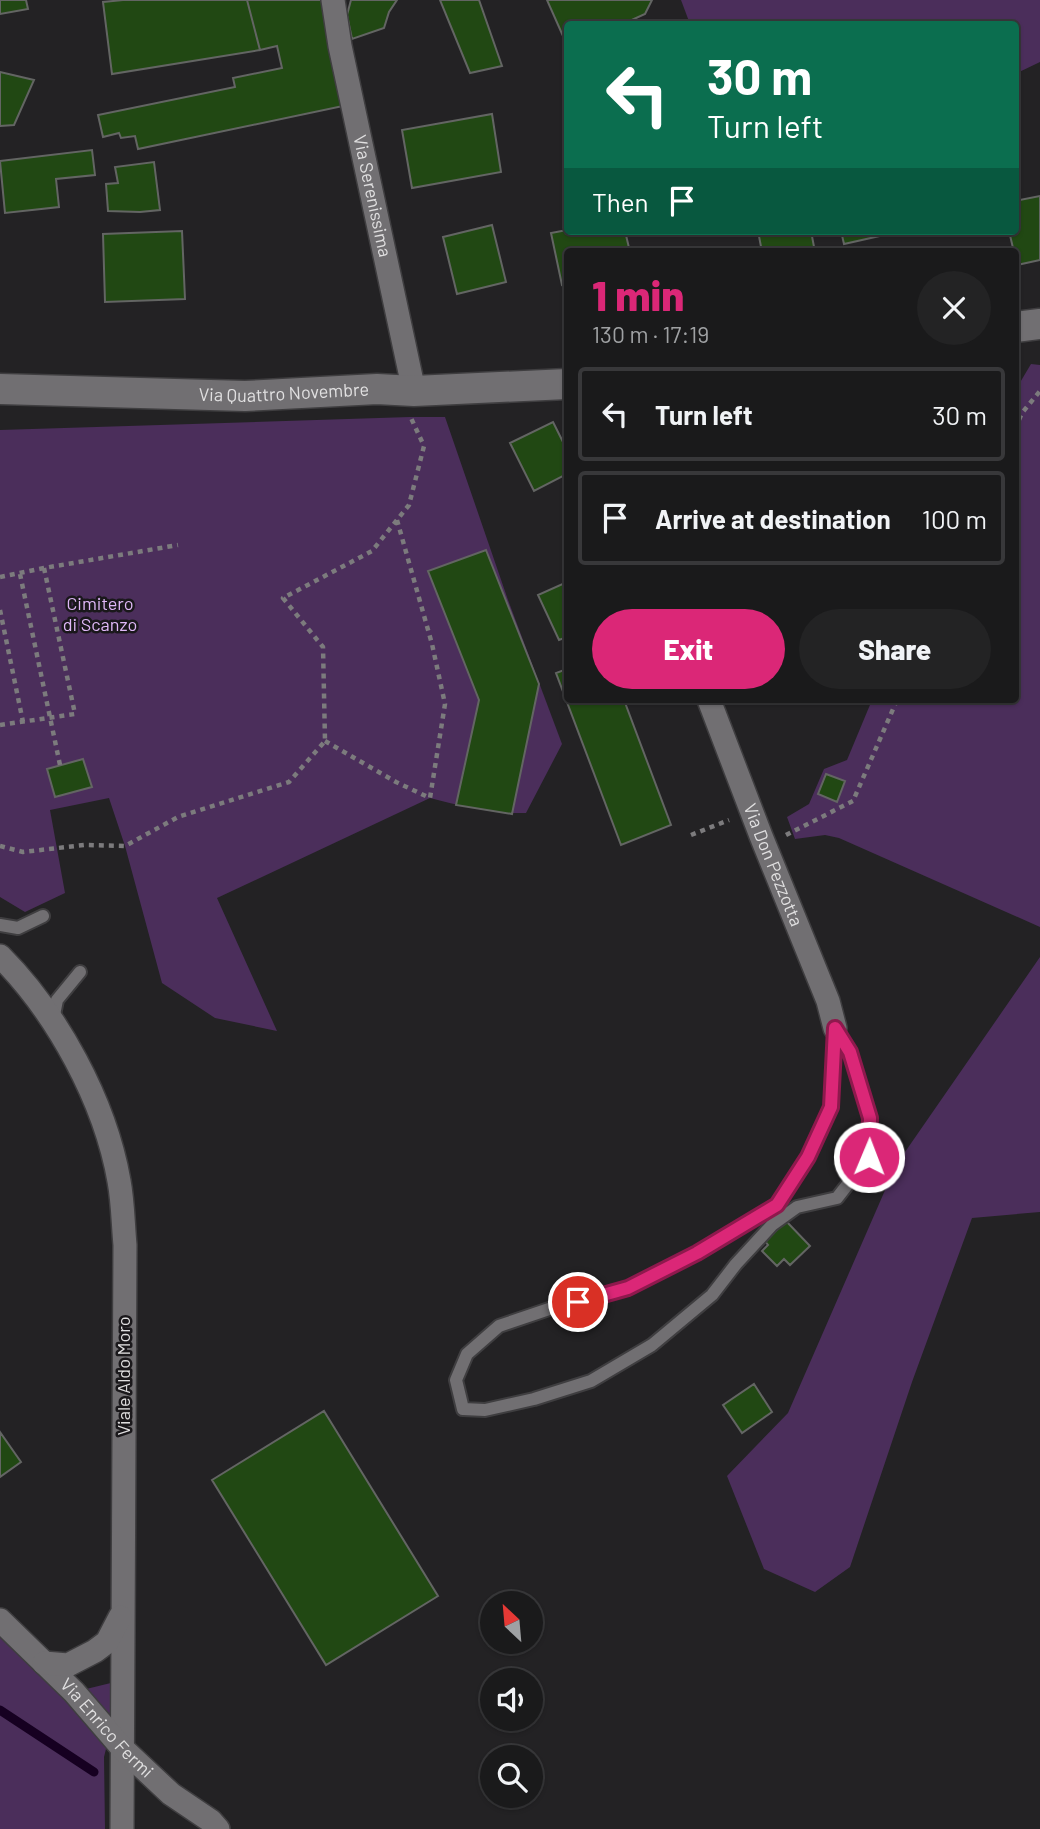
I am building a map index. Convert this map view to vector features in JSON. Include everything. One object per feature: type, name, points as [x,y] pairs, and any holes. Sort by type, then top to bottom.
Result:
[{"type":"street","name":"Via Serenissima","points":[[333,0],[340,46],[414,391]]},
{"type":"street","points":[[1019,327],[1040,324]]},
{"type":"street","name":"Via Quattro Novembre","points":[[0,390],[245,396],[564,384]]},
{"type":"street","name":"Via Don Pezzotta","points":[[710,703],[828,1001],[835,1028]]},
{"type":"street","name":"Viale Aldo Moro","points":[[0,956],[53,1021],[89,1087],[108,1133],[119,1181],[125,1245],[122,1829]]},
{"type":"street","points":[[44,1663],[68,1665],[95,1651],[107,1642],[123,1611]]},
{"type":"street","name":"Via Enrico Fermi","points":[[0,1620],[74,1692],[123,1749],[171,1794],[211,1821],[218,1829]]},
{"type":"lane","points":[[0,925],[18,928],[43,916]]},
{"type":"lane","points":[[53,1021],[57,1000],[80,972]]},
{"type":"lane","points":[[835,1028],[850,1052],[870,1118],[869,1157],[838,1198],[797,1207],[772,1225],[712,1295],[652,1345],[591,1381],[534,1399],[485,1410],[463,1409],[456,1380],[467,1354],[499,1326],[552,1308],[628,1288],[697,1253],[777,1205],[808,1157],[831,1107],[835,1028]]},
{"type":"path","points":[[0,846],[23,852],[84,845],[125,846],[178,817],[289,782],[325,741],[323,647],[283,598],[372,551],[409,505],[424,446],[410,417],[414,391]]},
{"type":"path","points":[[1019,420],[1040,391]]},
{"type":"path","points":[[325,741],[396,782],[430,798],[444,704],[432,645],[397,520]]},
{"type":"path","points":[[0,577],[178,545]]},
{"type":"path","points":[[0,725],[75,714],[44,568]]},
{"type":"path","points":[[20,574],[60,765]]},
{"type":"path","points":[[0,610],[23,722]]},
{"type":"path","points":[[761,836],[785,835],[853,801],[896,703]]},
{"type":"green space","points":[[681,0],[1040,0],[1040,62],[1019,72],[1019,21],[689,21]]},
{"type":"green space","points":[[1031,364],[1040,365],[1040,927],[839,838],[825,835],[795,839],[787,817],[809,804],[824,769],[847,760],[871,703],[1019,703],[1019,384]]},
{"type":"green space","name":"Cimitero di Scanzo","points":[[445,417],[508,600],[562,744],[526,813],[490,811],[430,798],[217,898],[277,1031],[215,1018],[162,983],[125,846],[109,798],[50,810],[65,893],[25,912],[0,897],[0,430]]},
{"type":"green space","points":[[1040,957],[1040,1212],[972,1218],[912,1382],[850,1567],[815,1592],[764,1569],[727,1476],[788,1413],[896,1165]]},
{"type":"green space","points":[[0,1620],[74,1692],[123,1680],[104,1757],[105,1829],[0,1829]]},
{"type":"building","points":[[0,0],[26,0],[28,9],[0,14]]},
{"type":"building","points":[[247,0],[260,50],[112,74],[103,2]]},
{"type":"building","points":[[247,0],[324,0],[343,106],[138,149],[135,136],[121,138],[119,133],[103,137],[98,115],[235,87],[233,78],[282,68],[277,46],[260,50]]},
{"type":"building","points":[[351,0],[397,0],[389,12],[384,28],[352,39],[347,15]]},
{"type":"building","points":[[440,0],[479,0],[502,66],[470,73]]},
{"type":"building","points":[[547,0],[652,0],[645,14],[630,21],[564,21],[564,38]]},
{"type":"building","points":[[0,72],[34,80],[14,125],[0,126]]},
{"type":"building","points":[[492,114],[501,172],[412,188],[402,130]]},
{"type":"building","points":[[92,150],[95,175],[56,179],[59,207],[5,213],[0,161]]},
{"type":"building","points":[[154,162],[160,210],[108,211],[106,184],[118,183],[115,167]]},
{"type":"building","points":[[1040,196],[1040,260],[1019,265],[1019,248],[1013,248],[1010,235],[1019,235],[1019,200]]},
{"type":"building","points":[[492,225],[506,282],[457,294],[443,237]]},
{"type":"building","points":[[182,231],[185,299],[105,302],[103,234]]},
{"type":"building","points":[[564,231],[564,235],[626,235],[629,248],[564,248],[562,285],[551,233]]},
{"type":"building","points":[[759,235],[812,235],[814,248],[761,248]]},
{"type":"building","points":[[842,235],[884,235],[844,244]]},
{"type":"building","points":[[553,422],[564,444],[564,476],[534,491],[510,443]]},
{"type":"building","points":[[486,550],[539,684],[512,814],[456,805],[479,700],[428,571]]},
{"type":"building","points":[[564,583],[564,638],[559,640],[538,595]]},
{"type":"building","points":[[564,670],[564,694],[556,673]]},
{"type":"building","points":[[567,703],[625,703],[671,825],[621,845]]},
{"type":"building","points":[[83,759],[92,787],[55,797],[47,769]]},
{"type":"building","points":[[826,774],[845,781],[837,802],[818,794]]},
{"type":"building","points":[[786,1221],[810,1246],[790,1265],[784,1259],[777,1266],[762,1251],[768,1245],[765,1241]]},
{"type":"building","points":[[754,1384],[772,1412],[742,1433],[723,1405]]},
{"type":"building","points":[[324,1411],[438,1596],[326,1665],[212,1480]]},
{"type":"building","points":[[0,1432],[21,1462],[0,1477]]},
{"type":"waterway","points":[[0,1710],[94,1772]]},
{"type":"route","points":[[578,1302],[628,1288],[697,1253],[777,1205],[808,1157],[831,1107],[835,1028],[850,1052],[870,1118],[869,1157]]}]
